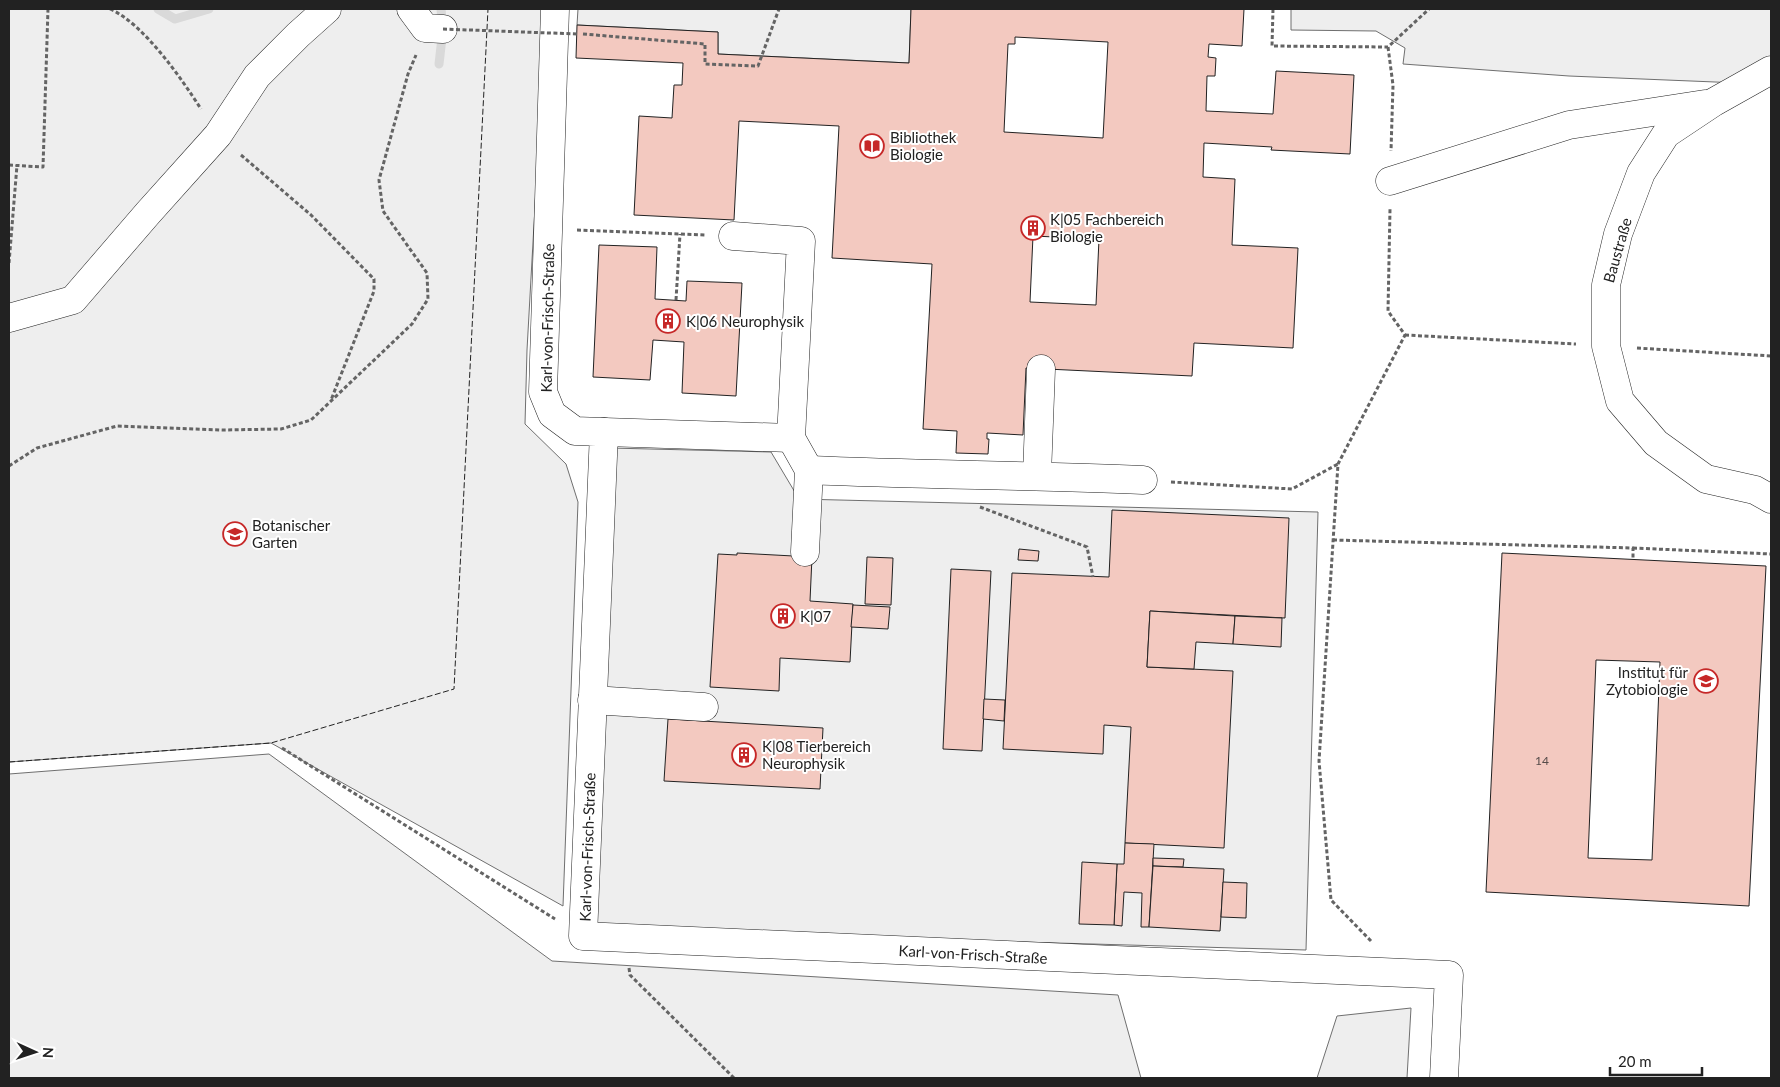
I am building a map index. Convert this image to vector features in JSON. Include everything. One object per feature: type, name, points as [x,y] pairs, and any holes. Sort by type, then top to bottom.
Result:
[{"type":"lane","points":[[9,318],[73,300],[218,135],[257,76],[298,34],[327,9]]},
{"type":"lane","name":"Karl-von-Frisch-Straße","points":[[555,9],[543,392],[552,414],[575,431],[604,432],[583,936],[1449,975],[1444,1078]]},
{"type":"lane","name":"Baustraße","points":[[1771,70],[1714,102],[1666,134],[1641,173],[1618,234],[1606,285],[1606,346],[1620,402],[1656,443],[1706,479],[1755,490],[1771,499]]},
{"type":"lane","points":[[1390,181],[1569,125],[1714,102]]},
{"type":"lane","points":[[734,236],[801,240],[791,438],[809,470],[805,552]]},
{"type":"lane","points":[[1037,476],[1041,369]]},
{"type":"lane","points":[[604,432],[791,438]]},
{"type":"lane","points":[[809,470],[892,474],[1143,480]]},
{"type":"lane","points":[[592,700],[704,707]]},
{"type":"path","points":[[9,165],[43,167],[48,9]]},
{"type":"path","points":[[110,9],[117,12],[139,29],[178,73],[218,135],[311,215],[374,279],[374,291],[330,403]]},
{"type":"path","points":[[9,466],[37,448],[117,426],[222,430],[282,429],[311,420],[412,324],[428,298],[426,273],[383,211],[379,180],[408,74],[427,22],[706,44],[705,64],[758,66],[779,9]]},
{"type":"path","points":[[1273,9],[1272,46],[1388,47],[1429,9]]},
{"type":"path","points":[[1388,47],[1393,85],[1388,311],[1405,335],[1338,464],[1319,761],[1331,900],[1402,973]]},
{"type":"path","points":[[9,263],[16,165]]},
{"type":"path","points":[[548,229],[734,236]]},
{"type":"path","points":[[676,300],[680,234]]},
{"type":"path","points":[[1143,480],[1292,489],[1338,464]]},
{"type":"path","points":[[976,505],[1087,547],[1093,576]]},
{"type":"path","points":[[1333,540],[1633,548],[1771,554]]},
{"type":"path","points":[[1633,548],[1633,560]]},
{"type":"path","points":[[282,748],[583,936]]},
{"type":"path","points":[[624,938],[630,975],[734,1078]]},
{"type":"shaded area","name":"Botanischer Garten","points":[[9,9],[546,9],[527,350],[525,424],[566,464],[578,502],[563,906],[271,743],[9,762]]},
{"type":"shaded area","points":[[578,9],[911,9],[909,63],[718,54],[718,32],[577,25]]},
{"type":"shaded area","points":[[1291,9],[1771,9],[1771,58],[1764,84],[1569,76],[1403,64],[1405,48],[1376,31],[1291,30]]},
{"type":"shaded area","points":[[610,448],[771,452],[799,499],[1318,512],[1306,950],[593,930]]},
{"type":"shaded area","points":[[269,754],[552,961],[1118,995],[1141,1078],[9,1078],[9,774]]},
{"type":"shaded area","points":[[1411,1008],[1407,1078],[1317,1078],[1337,1016]]},
{"type":"building","name":"K|05 Fachbereich Biologie","points":[[911,9],[1244,9],[1242,46],[1209,44],[1208,57],[1216,58],[1215,76],[1207,76],[1206,111],[1273,114],[1276,71],[1354,75],[1350,154],[1271,150],[1272,147],[1204,143],[1203,177],[1235,179],[1232,245],[1298,248],[1293,348],[1194,343],[1192,376],[1026,368],[1023,435],[987,433],[987,439],[989,439],[988,454],[956,453],[957,431],[923,429],[932,264],[832,258],[839,126],[739,121],[734,220],[634,215],[639,116],[672,118],[674,85],[682,85],[683,63],[576,58],[577,25],[718,32],[718,54],[909,63]],"holes":[[[1015,37],[1108,42],[1103,138],[1004,132],[1008,44],[1015,44]],[[1033,236],[1099,239],[1096,305],[1030,302]]]},
{"type":"building","name":"K|06 Neurophysik","points":[[599,245],[657,247],[655,299],[686,301],[687,281],[742,283],[736,396],[682,393],[684,342],[653,340],[650,380],[593,377]]},
{"type":"building","points":[[1112,510],[1289,518],[1285,618],[1150,611],[1147,667],[1233,671],[1224,848],[1125,843],[1131,727],[1104,725],[1103,754],[1003,749],[1012,573],[1109,577]]},
{"type":"building","points":[[1019,549],[1039,551],[1038,561],[1018,560]]},
{"type":"building","name":"K|07","points":[[737,553],[812,557],[810,601],[853,604],[850,662],[780,658],[779,691],[710,687],[718,554],[737,555]]},
{"type":"building","points":[[1502,553],[1766,566],[1749,906],[1486,892]],"holes":[[[1596,660],[1660,662],[1652,860],[1588,858]]]},
{"type":"building","points":[[867,557],[893,558],[891,605],[865,604]]},
{"type":"building","points":[[951,569],[991,571],[982,751],[943,749]]},
{"type":"building","points":[[853,605],[890,607],[888,629],[851,627]]},
{"type":"building","points":[[1150,611],[1235,616],[1233,644],[1196,642],[1194,669],[1147,667]]},
{"type":"building","points":[[1235,616],[1282,618],[1281,647],[1233,644]]},
{"type":"building","points":[[984,699],[1005,700],[1004,721],[983,719]]},
{"type":"building","name":"K|08 Tierbereich Neurophysik","points":[[668,719],[823,728],[820,789],[664,781]]},
{"type":"building","points":[[1125,843],[1154,844],[1149,927],[1141,927],[1142,893],[1124,892],[1122,926],[1114,925],[1117,864],[1124,864]]},
{"type":"building","points":[[1153,858],[1184,859],[1183,867],[1153,866]]},
{"type":"building","points":[[1082,862],[1117,864],[1114,925],[1079,924]]},
{"type":"building","points":[[1153,866],[1224,869],[1220,931],[1149,927]]},
{"type":"building","points":[[1223,882],[1247,883],[1246,918],[1221,917]]},
{"type":"waterway","points":[[158,9],[175,19],[209,9]]},
{"type":"waterway","points":[[439,64],[443,29],[441,9]]},
{"type":"fence","points":[[9,762],[271,743],[454,689],[488,9]]},
{"type":"place","name":"Bibliothek Biologie","points":[[872,146]]},
{"type":"place","name":"K|05 Fachbereich Biologie","points":[[1033,228]]},
{"type":"place","name":"K|06 Neurophysik","points":[[668,321]]},
{"type":"place","name":"Botanischer Garten","points":[[235,534]]},
{"type":"place","name":"K|07","points":[[783,616]]},
{"type":"place","name":"Institut für Zytobiologie","points":[[1706,681]]},
{"type":"place","name":"K|08 Tierbereich Neurophysik","points":[[744,755]]}]
